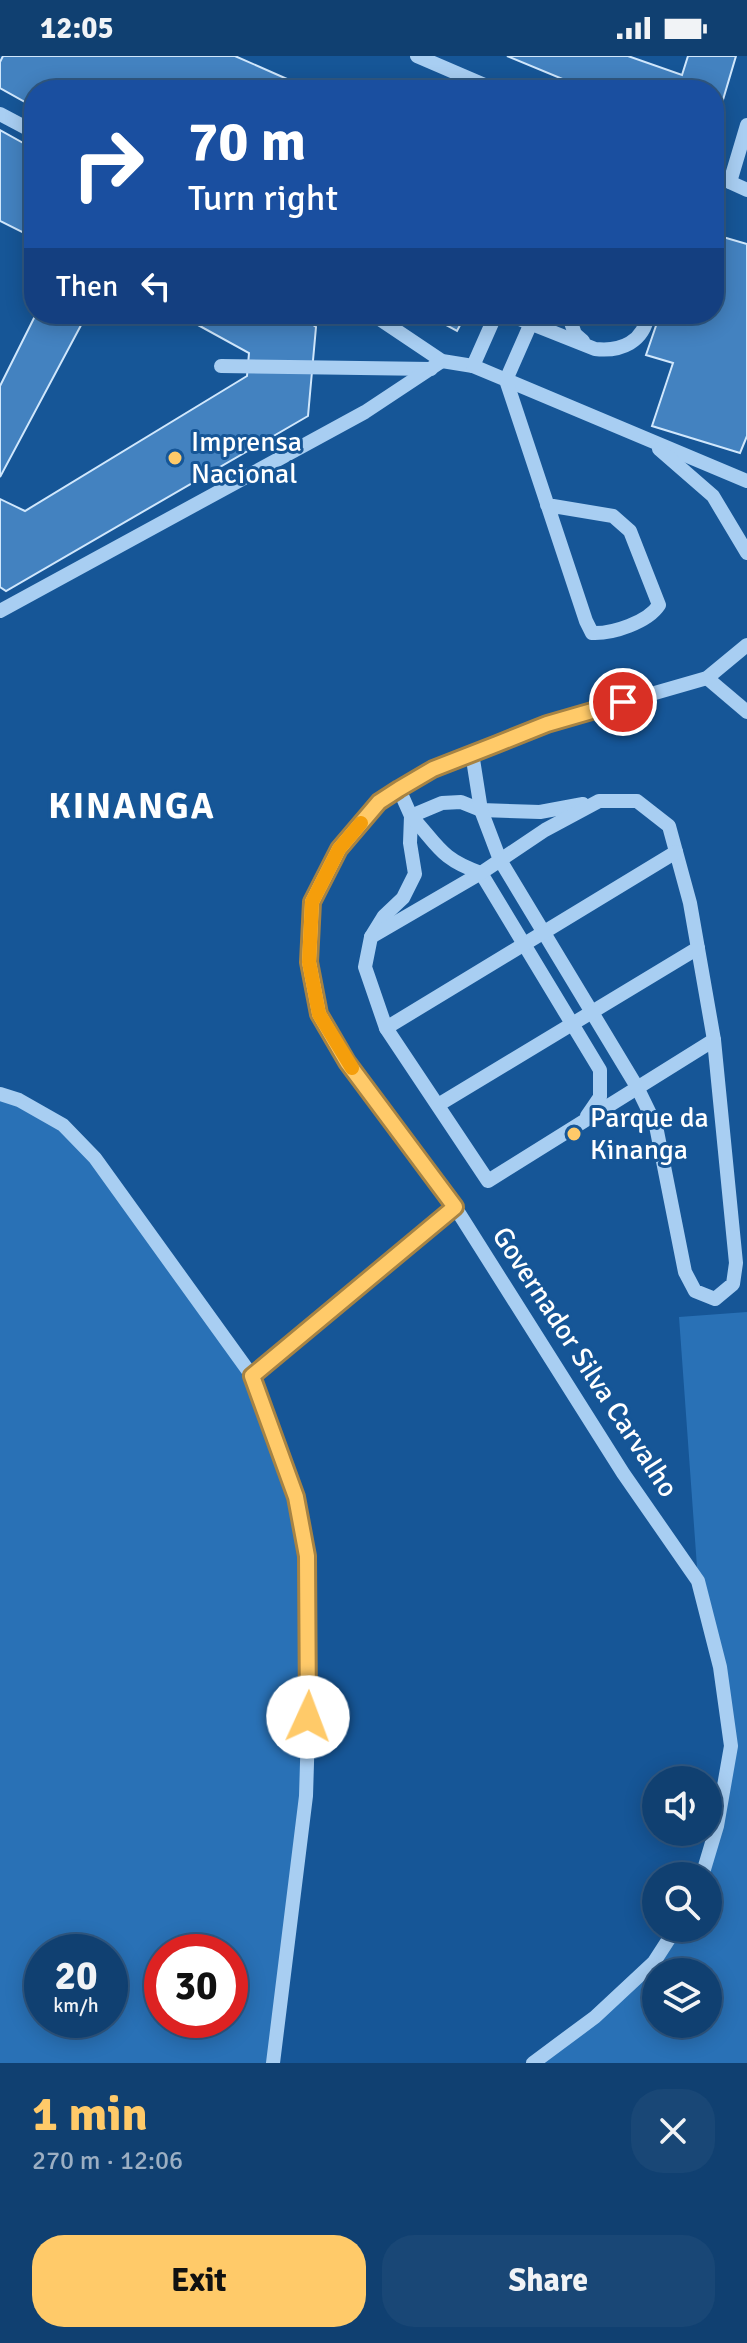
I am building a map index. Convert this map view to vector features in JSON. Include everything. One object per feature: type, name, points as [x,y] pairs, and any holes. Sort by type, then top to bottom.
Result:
[{"type":"street","points":[[417,56],[473,80]]},
{"type":"street","points":[[0,114],[24,127]]},
{"type":"street","points":[[730,182],[747,125]]},
{"type":"street","points":[[724,179],[747,190]]},
{"type":"street","points":[[385,324],[437,365]]},
{"type":"street","points":[[473,366],[492,324]]},
{"type":"street","points":[[530,324],[506,380],[547,505],[586,621],[592,633],[605,633],[653,614],[659,605],[630,531],[622,522],[613,516],[547,505]]},
{"type":"street","points":[[545,324],[595,349],[620,349],[632,343],[640,335],[644,324]]},
{"type":"street","points":[[572,324],[575,334],[595,349]]},
{"type":"street","points":[[0,611],[365,412],[437,365]]},
{"type":"street","points":[[221,366],[473,366],[747,481]]},
{"type":"street","points":[[649,440],[713,496],[747,553]]},
{"type":"street","name":"Governador Silva Carvalho","points":[[706,1862],[717,1826],[731,1746],[720,1667],[698,1581],[623,1473],[455,1207],[347,1062],[319,1014],[309,962],[312,902],[339,849],[379,802],[433,769],[547,724],[707,678],[747,645]]},
{"type":"street","points":[[707,678],[747,712]]},
{"type":"street","points":[[411,816],[442,803],[461,802],[481,810],[540,812],[599,801],[637,801],[669,826],[690,903],[714,1040],[736,1263],[733,1284],[715,1299],[695,1291],[685,1272],[656,1126],[637,1087],[500,860],[481,810],[472,753]]},
{"type":"street","points":[[399,789],[411,816],[440,852],[459,865],[481,873],[600,1070],[600,1097],[584,1122]]},
{"type":"street","points":[[371,937],[481,873],[545,830],[599,801]]},
{"type":"street","points":[[411,816],[410,843],[415,874],[403,898],[384,916],[371,937],[365,967],[386,1028],[488,1181],[714,1040]]},
{"type":"street","points":[[386,1028],[676,852]]},
{"type":"street","points":[[438,1105],[698,948]]},
{"type":"street","points":[[0,1094],[19,1100],[63,1125],[95,1158],[252,1376],[296,1497],[307,1556],[310,1663],[306,1796],[273,2063]]},
{"type":"street","points":[[252,1376],[455,1207]]},
{"type":"street","points":[[533,2063],[595,2017],[654,1962],[667,1942]]},
{"type":"shaded area","points":[[0,1094],[63,1125],[252,1376],[296,1497],[310,1663],[290,1924],[273,2063],[0,2063]]},
{"type":"shaded area","points":[[747,1312],[747,2063],[533,2063],[595,2017],[642,1965],[642,2038],[722,2038],[722,1958],[649,1958],[663,1942],[722,1942],[722,1862],[710,1862],[713,1846],[722,1846],[722,1797],[731,1746],[698,1581],[679,1317]]},
{"type":"building","points":[[3,56],[235,56],[289,80],[24,80],[24,101],[0,88],[0,62]]},
{"type":"building","points":[[507,56],[628,56],[682,75],[688,56],[736,56],[724,96],[724,80],[565,80]]},
{"type":"building","points":[[0,130],[24,143],[24,233],[0,221]]},
{"type":"building","points":[[724,237],[747,244],[747,436],[740,453],[652,426],[673,363],[646,355],[657,324],[724,324]]},
{"type":"building","points":[[31,324],[82,324],[0,477],[0,386]]},
{"type":"building","name":"Imprensa Nacional","points":[[196,324],[312,324],[316,327],[308,416],[6,591],[0,587],[0,499],[25,511],[247,376],[249,353]]},
{"type":"building","points":[[444,324],[461,324],[457,331]]},
{"type":"slow traffic","points":[[352,1068],[319,1014],[309,962],[312,902],[339,849],[361,823]]},
{"type":"place","name":"Imprensa Nacional","points":[[175,458]]},
{"type":"place","name":"Parque da Kinanga","points":[[574,1134]]},
{"type":"district","name":"KINANGA","points":[[132,806]]},
{"type":"route","points":[[308,1717],[307,1556],[296,1497],[252,1376],[455,1207],[347,1062],[319,1014],[309,962],[312,902],[339,849],[379,802],[399,789],[433,769],[547,724],[623,702]]}]
